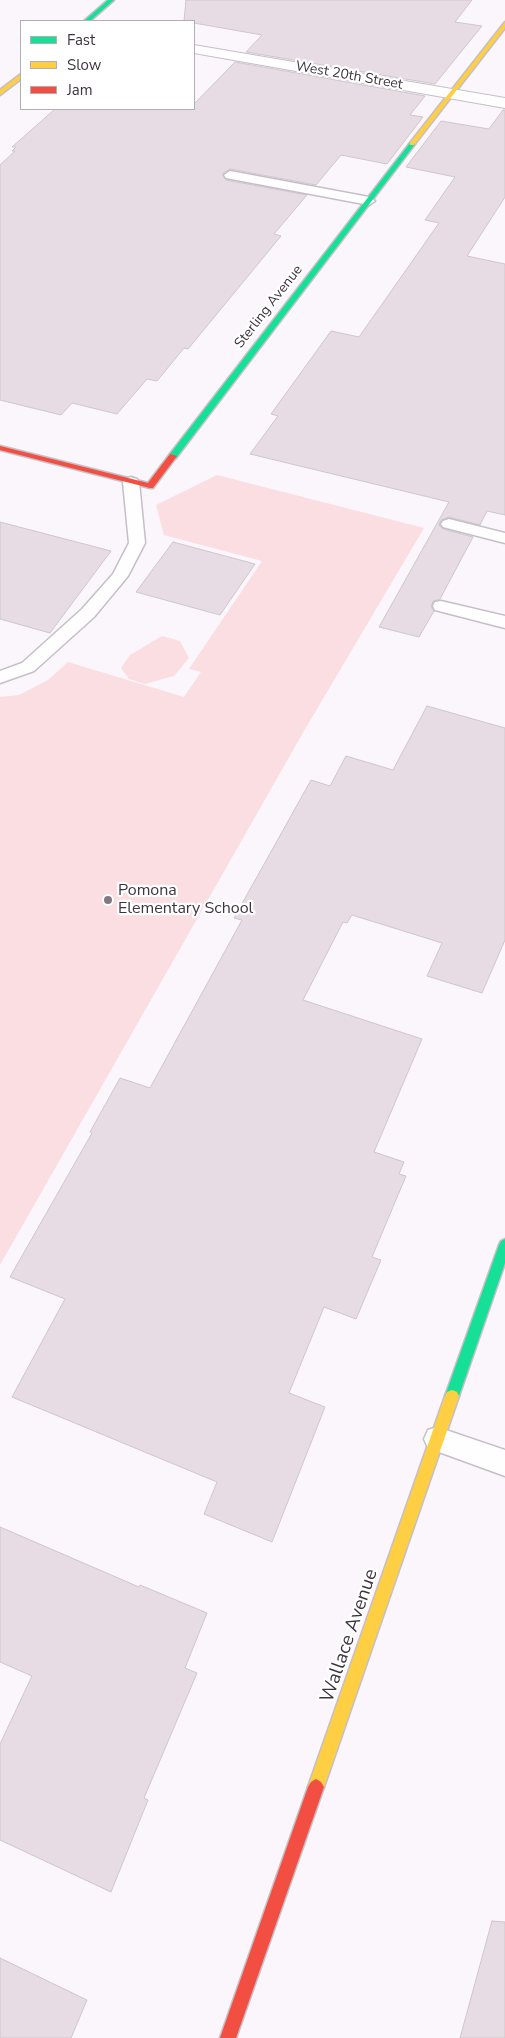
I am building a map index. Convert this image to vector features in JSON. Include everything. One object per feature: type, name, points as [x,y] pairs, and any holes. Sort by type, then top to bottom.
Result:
[{"type":"street","points":[[87,20],[111,0]]},
{"type":"street","name":"Sterling Avenue","points":[[0,448],[150,486],[505,24]]},
{"type":"street","name":"West 20th Street","points":[[195,49],[505,103]]},
{"type":"street","points":[[0,94],[20,77]]},
{"type":"street","name":"Wallace Avenue","points":[[228,2038],[505,1245]]},
{"type":"lane","points":[[230,175],[369,201]]},
{"type":"lane","points":[[0,677],[28,667],[88,613],[120,576],[137,543],[131,482]]},
{"type":"lane","points":[[449,524],[505,538]]},
{"type":"lane","points":[[441,606],[505,622]]},
{"type":"lane","points":[[437,1438],[505,1463]]},
{"type":"shaded area","name":"Pomona Elementary School","points":[[217,475],[424,528],[304,731],[0,1265],[0,697],[19,695],[48,680],[68,662],[184,697],[201,672],[189,669],[262,561],[164,535],[156,505]]},
{"type":"shaded area","points":[[162,636],[180,641],[189,658],[174,676],[145,684],[129,679],[121,668],[130,655]]},
{"type":"building","points":[[186,0],[472,0],[455,22],[482,26],[435,84],[246,52],[262,35],[195,23],[195,20],[184,20]]},
{"type":"building","points":[[235,62],[425,96],[410,115],[423,117],[387,164],[341,155],[316,185],[230,169],[223,173],[226,180],[307,195],[274,234],[281,236],[188,349],[184,348],[157,381],[147,379],[117,414],[72,403],[61,415],[0,400],[0,165],[15,151],[12,151],[16,147],[12,147],[54,110],[195,110],[195,103]]},
{"type":"building","points":[[503,110],[505,110],[505,197],[467,256],[505,264],[505,515],[487,511],[480,525],[449,517],[441,520],[439,525],[443,529],[473,537],[440,599],[433,601],[431,607],[434,611],[419,637],[379,627],[449,502],[250,454],[278,416],[271,414],[331,331],[359,337],[439,223],[425,220],[455,177],[406,167],[441,121],[489,129]]},
{"type":"building","points":[[0,522],[111,551],[50,633],[0,619]]},
{"type":"building","points":[[173,542],[255,564],[220,615],[136,592]]},
{"type":"building","points":[[427,706],[505,728],[505,940],[482,993],[427,976],[442,943],[352,915],[347,923],[343,922],[303,1000],[422,1039],[374,1152],[404,1162],[399,1174],[406,1176],[372,1257],[381,1260],[356,1319],[324,1307],[289,1393],[325,1407],[272,1542],[204,1514],[217,1482],[12,1397],[65,1299],[10,1277],[92,1133],[90,1132],[120,1078],[150,1088],[242,920],[234,918],[311,780],[330,786],[346,756],[393,770]]},
{"type":"building","points":[[0,1527],[139,1587],[140,1585],[207,1613],[185,1668],[197,1673],[144,1798],[148,1800],[111,1892],[0,1840],[0,1744],[32,1676],[0,1662]]},
{"type":"building","points":[[492,1921],[505,1922],[505,2038],[460,2038]]},
{"type":"building","points":[[0,1958],[87,2000],[71,2038],[0,2038]]},
{"type":"traffic: fast","points":[[88,20],[111,0]]},
{"type":"traffic: fast","points":[[173,456],[412,144]]},
{"type":"traffic: fast","points":[[452,1396],[505,1245]]},
{"type":"traffic: slow","points":[[412,144],[505,24]]},
{"type":"traffic: slow","points":[[0,93],[20,77]]},
{"type":"traffic: slow","points":[[316,1787],[452,1396]]},
{"type":"traffic: jam","points":[[0,448],[150,486],[173,456]]},
{"type":"traffic: jam","points":[[228,2038],[316,1787]]},
{"type":"place","name":"Pomona Elementary School","points":[[108,900]]}]
